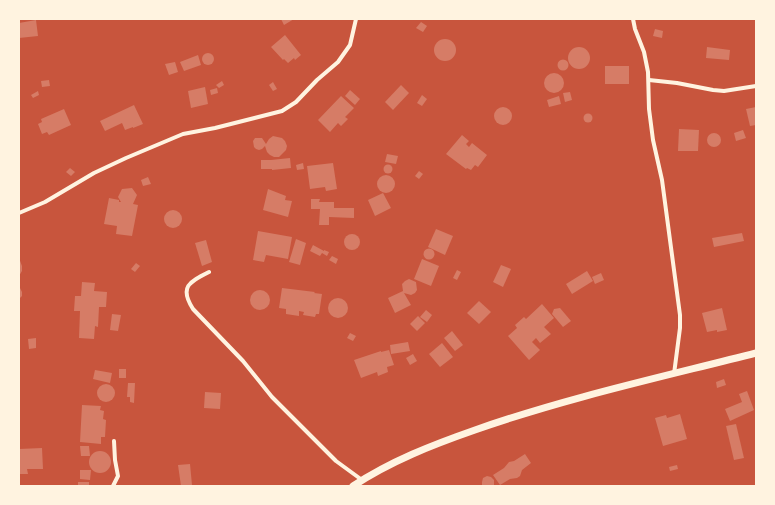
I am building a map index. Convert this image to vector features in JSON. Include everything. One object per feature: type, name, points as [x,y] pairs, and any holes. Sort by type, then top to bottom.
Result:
[{"type":"street","points":[[19,212],[45,202],[107,167],[183,134],[215,128],[282,111],[296,102],[317,80],[338,62],[350,45],[356,19]]},
{"type":"street","points":[[633,19],[635,29],[644,52],[649,80],[649,109],[653,140],[664,195],[680,315],[680,328],[674,374]]},
{"type":"street","points":[[649,80],[724,91],[756,86]]},
{"type":"street","points":[[209,272],[199,277],[186,289],[187,300],[192,309],[243,361],[272,397],[336,461],[362,480]]},
{"type":"street","points":[[354,486],[375,472],[429,447],[519,415],[601,392],[756,353]]},
{"type":"street","points":[[113,486],[118,476],[115,460],[114,440]]},
{"type":"building","points":[[281,19],[294,19],[284,25]]},
{"type":"building","points":[[36,20],[38,36],[19,38],[19,23]]},
{"type":"building","points":[[421,22],[427,26],[423,32],[416,28]]},
{"type":"building","points":[[655,29],[663,31],[662,38],[653,36]]},
{"type":"building","points":[[285,35],[301,55],[288,63],[284,59],[283,60],[271,47]]},
{"type":"building","points":[[445,39],[453,42],[456,50],[453,58],[445,61],[437,58],[434,50],[437,42]]},
{"type":"building","points":[[579,47],[587,50],[590,58],[587,66],[579,69],[571,66],[568,58],[571,50]]},
{"type":"building","points":[[707,47],[730,50],[729,60],[706,58]]},
{"type":"building","points":[[210,53],[213,54],[213,64],[206,65],[203,64],[202,57],[203,54]]},
{"type":"building","points":[[198,55],[201,65],[184,71],[180,62]]},
{"type":"building","points":[[561,60],[565,60],[567,61],[567,69],[561,70],[558,67],[558,63]]},
{"type":"building","points":[[175,62],[178,72],[169,75],[165,64]]},
{"type":"building","points":[[605,66],[629,66],[629,84],[605,84]]},
{"type":"building","points":[[554,73],[561,76],[564,83],[561,90],[554,93],[547,90],[544,83],[547,76]]},
{"type":"building","points":[[49,80],[50,86],[42,87],[41,81]]},
{"type":"building","points":[[222,81],[224,85],[219,88],[216,85]]},
{"type":"building","points":[[273,82],[277,89],[273,91],[269,85]]},
{"type":"building","points":[[401,85],[409,93],[393,110],[385,102]]},
{"type":"building","points":[[205,87],[208,104],[191,108],[188,91]]},
{"type":"building","points":[[217,88],[218,93],[211,95],[210,90]]},
{"type":"building","points":[[350,90],[360,99],[355,105],[345,96]]},
{"type":"building","points":[[38,91],[39,95],[33,98],[31,95]]},
{"type":"building","points":[[570,92],[572,100],[565,102],[563,93]]},
{"type":"building","points":[[422,95],[427,99],[422,106],[417,103]]},
{"type":"building","points":[[341,96],[354,108],[345,117],[348,119],[341,126],[338,123],[330,132],[318,120]]},
{"type":"building","points":[[559,96],[561,104],[549,107],[547,100]]},
{"type":"building","points":[[134,105],[143,124],[125,130],[122,123],[105,131],[100,121]]},
{"type":"building","points":[[503,107],[509,110],[512,116],[509,122],[503,125],[497,122],[494,116],[497,110]]},
{"type":"building","points":[[756,107],[756,125],[750,126],[746,109]]},
{"type":"building","points":[[64,109],[71,125],[49,135],[47,132],[42,134],[38,124],[42,122],[41,119]]},
{"type":"building","points":[[588,113],[593,118],[588,123],[583,118]]},
{"type":"building","points":[[679,129],[699,130],[698,151],[678,151]]},
{"type":"building","points":[[743,130],[746,138],[736,141],[734,133]]},
{"type":"building","points":[[714,133],[719,135],[721,140],[719,145],[714,147],[709,145],[707,140],[709,135]]},
{"type":"building","points":[[462,135],[469,141],[466,144],[469,147],[472,143],[487,155],[478,167],[475,165],[471,170],[466,169],[446,154]]},
{"type":"building","points":[[273,136],[282,138],[287,146],[286,150],[279,157],[270,155],[265,146],[259,150],[254,147],[253,141],[255,138],[262,138],[266,144]]},
{"type":"building","points":[[387,154],[398,156],[396,164],[385,162]]},
{"type":"building","points":[[290,158],[291,168],[272,170],[261,169],[261,160]]},
{"type":"building","points":[[303,163],[304,169],[297,170],[296,165]]},
{"type":"building","points":[[333,163],[337,189],[326,191],[325,187],[310,189],[307,166]]},
{"type":"building","points":[[388,164],[393,169],[388,174],[383,169]]},
{"type":"building","points":[[70,168],[75,172],[71,176],[66,172]]},
{"type":"building","points":[[419,171],[423,174],[419,179],[415,176]]},
{"type":"building","points":[[386,175],[392,178],[395,184],[392,190],[386,193],[380,190],[377,184],[380,178]]},
{"type":"building","points":[[148,177],[151,184],[143,186],[141,180]]},
{"type":"building","points":[[132,188],[137,195],[133,204],[138,205],[132,236],[116,234],[117,226],[104,224],[109,198],[119,200],[119,202],[121,202],[118,197],[122,189]]},
{"type":"building","points":[[268,189],[286,196],[285,200],[292,201],[288,217],[263,210]]},
{"type":"building","points":[[383,193],[391,208],[375,216],[368,200]]},
{"type":"building","points":[[311,199],[320,199],[319,202],[334,202],[334,208],[354,208],[354,218],[329,217],[329,225],[319,225],[320,209],[311,209]]},
{"type":"building","points":[[173,210],[179,213],[182,219],[179,225],[173,228],[167,225],[164,219],[167,213]]},
{"type":"building","points":[[436,229],[453,236],[445,255],[428,247]]},
{"type":"building","points":[[258,231],[292,237],[288,259],[266,255],[264,262],[253,260]]},
{"type":"building","points":[[742,233],[744,241],[714,247],[712,238]]},
{"type":"building","points":[[352,234],[359,239],[360,242],[355,249],[352,250],[345,245],[344,242],[349,235]]},
{"type":"building","points":[[296,239],[306,243],[300,265],[289,262]]},
{"type":"building","points":[[206,240],[212,262],[202,266],[195,243]]},
{"type":"building","points":[[313,245],[329,252],[327,256],[322,253],[320,256],[310,251]]},
{"type":"building","points":[[429,248],[433,250],[435,254],[433,258],[429,260],[425,258],[423,254],[425,250]]},
{"type":"building","points":[[332,256],[338,259],[336,264],[329,260]]},
{"type":"building","points":[[19,258],[22,271],[19,276]]},
{"type":"building","points":[[422,259],[439,266],[431,286],[414,279]]},
{"type":"building","points":[[136,263],[140,266],[135,272],[131,269]]},
{"type":"building","points":[[501,265],[511,269],[503,287],[493,282]]},
{"type":"building","points":[[457,270],[461,272],[457,280],[453,278]]},
{"type":"building","points":[[587,271],[593,281],[572,294],[566,284]]},
{"type":"building","points":[[601,273],[604,280],[595,284],[592,277]]},
{"type":"building","points":[[409,279],[416,282],[417,290],[411,295],[404,293],[411,305],[395,313],[388,298],[403,291],[402,284]]},
{"type":"building","points":[[82,282],[95,283],[94,291],[107,292],[106,307],[99,307],[98,327],[95,326],[94,339],[79,338],[80,311],[74,311],[75,296],[81,296]]},
{"type":"building","points":[[19,286],[22,296],[19,299]]},
{"type":"building","points":[[282,288],[322,294],[319,314],[316,314],[315,317],[303,315],[304,312],[299,311],[299,316],[286,314],[286,309],[279,308]]},
{"type":"building","points":[[260,290],[267,293],[270,300],[267,307],[260,310],[253,307],[250,300],[253,293]]},
{"type":"building","points":[[338,298],[345,301],[348,308],[345,315],[338,318],[331,315],[328,308],[331,301]]},
{"type":"building","points":[[479,301],[491,312],[479,324],[467,313]]},
{"type":"building","points":[[542,304],[554,318],[544,327],[551,334],[540,343],[536,338],[532,342],[540,350],[529,360],[508,336],[517,328],[515,325],[524,317],[526,319]]},
{"type":"building","points":[[560,308],[571,321],[563,327],[552,314],[554,309]]},
{"type":"building","points":[[722,308],[727,330],[707,332],[702,313]]},
{"type":"building","points":[[426,310],[432,315],[427,322],[420,317]]},
{"type":"building","points":[[112,314],[121,315],[118,331],[110,330]]},
{"type":"building","points":[[418,316],[425,323],[417,331],[410,324]]},
{"type":"building","points":[[452,331],[463,345],[455,351],[444,338]]},
{"type":"building","points":[[350,333],[356,336],[353,341],[347,338]]},
{"type":"building","points":[[36,338],[36,348],[29,349],[28,339]]},
{"type":"building","points":[[408,342],[410,351],[391,354],[390,345]]},
{"type":"building","points":[[442,343],[453,357],[440,367],[429,354]]},
{"type":"building","points":[[389,350],[394,365],[387,367],[388,372],[378,376],[377,372],[361,378],[354,360],[381,351]]},
{"type":"building","points":[[413,354],[417,361],[410,365],[406,358]]},
{"type":"building","points":[[119,369],[126,369],[126,378],[119,378]]},
{"type":"building","points":[[95,370],[112,373],[110,383],[93,379]]},
{"type":"building","points":[[724,379],[726,385],[717,388],[716,382]]},
{"type":"building","points":[[128,383],[135,383],[134,403],[130,402],[130,397],[127,397]]},
{"type":"building","points":[[106,384],[112,387],[115,393],[112,399],[106,402],[100,399],[97,393],[100,387]]},
{"type":"building","points":[[747,391],[754,410],[730,421],[725,409],[742,402],[739,394]]},
{"type":"building","points":[[205,392],[221,393],[220,409],[204,408]]},
{"type":"building","points":[[82,405],[101,406],[100,410],[104,411],[103,419],[106,420],[105,437],[101,437],[101,444],[80,442]]},
{"type":"building","points":[[680,414],[687,439],[663,446],[655,418],[666,415],[667,418]]},
{"type":"building","points":[[736,424],[744,458],[734,460],[726,426]]},
{"type":"building","points":[[80,446],[89,446],[90,456],[81,456]]},
{"type":"building","points":[[42,448],[43,469],[27,469],[28,474],[19,474],[19,449]]},
{"type":"building","points":[[100,451],[108,454],[111,462],[108,470],[100,473],[92,470],[89,462],[92,454]]},
{"type":"building","points":[[525,454],[531,463],[522,470],[520,476],[510,479],[500,485],[493,475],[504,468],[509,462],[514,461]]},
{"type":"building","points":[[190,464],[192,485],[181,486],[178,465]]},
{"type":"building","points":[[677,465],[678,469],[670,471],[669,467]]},
{"type":"building","points":[[80,470],[91,470],[90,480],[80,479]]},
{"type":"building","points":[[487,476],[494,480],[494,486],[482,486],[483,478]]},
{"type":"building","points":[[78,482],[89,482],[89,486],[78,486]]}]
